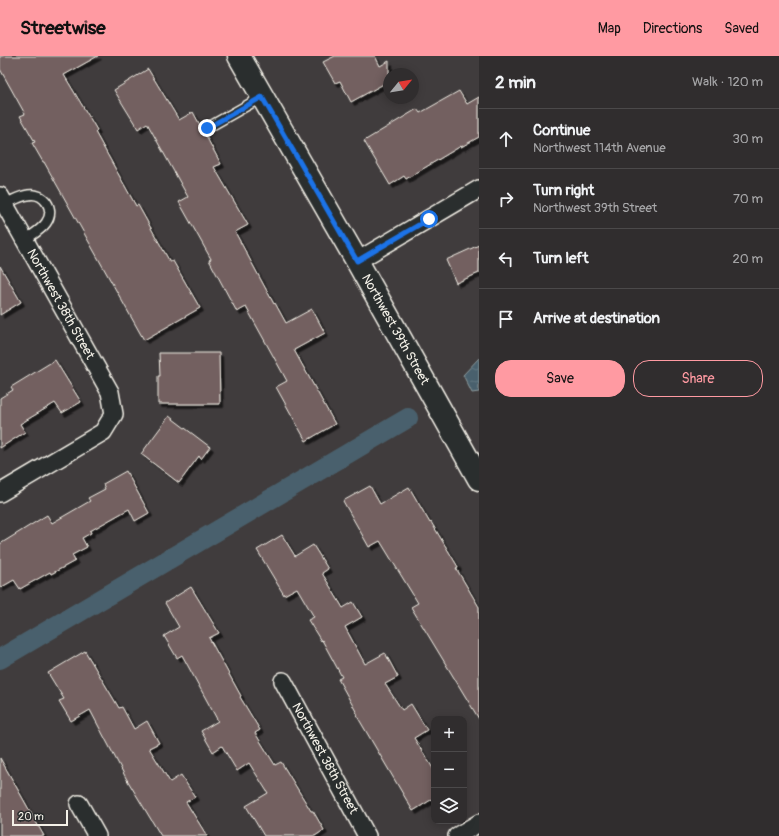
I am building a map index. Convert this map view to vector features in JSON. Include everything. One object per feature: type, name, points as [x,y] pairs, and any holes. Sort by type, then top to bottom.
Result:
[{"type":"street","name":"Northwest 39th Street","points":[[239,56],[357,261],[479,479]]},
{"type":"street","points":[[357,261],[479,189]]},
{"type":"street","name":"Northwest 38th Street","points":[[0,493],[103,432],[114,414],[110,392],[25,240],[3,207]]},
{"type":"street","name":"Northwest 38th Street","points":[[282,682],[367,836]]},
{"type":"street","points":[[79,804],[97,836]]},
{"type":"street","points":[[457,836],[479,823]]},
{"type":"lane","points":[[207,128],[262,97]]},
{"type":"lane","points":[[3,207],[23,196],[33,194],[45,200],[48,204],[51,210],[50,216],[46,223],[25,240]]},
{"type":"water","points":[[479,358],[479,392],[472,393],[463,375]]},
{"type":"building","points":[[0,56],[98,56],[64,75],[97,130],[95,132],[136,206],[138,205],[170,262],[173,261],[200,308],[144,340],[32,143],[35,142],[20,116],[25,114],[0,69]]},
{"type":"building","points":[[335,56],[375,56],[380,66],[389,61],[389,68],[383,68],[383,84],[351,102],[340,81],[335,83],[323,62]]},
{"type":"building","points":[[148,69],[179,120],[193,112],[221,164],[214,167],[248,225],[235,232],[286,323],[312,309],[325,333],[294,350],[335,424],[306,441],[276,387],[287,381],[246,307],[237,312],[209,260],[211,259],[179,202],[188,197],[147,123],[138,129],[114,90]]},
{"type":"building","points":[[459,91],[467,104],[479,97],[479,137],[406,179],[404,176],[390,185],[364,141],[417,109],[420,113]]},
{"type":"building","points":[[479,245],[479,273],[456,283],[446,260]]},
{"type":"building","points":[[0,266],[21,302],[0,315]]},
{"type":"building","points":[[159,353],[219,353],[220,404],[158,404],[158,376],[160,376]]},
{"type":"building","points":[[55,360],[81,402],[62,413],[55,403],[20,424],[25,432],[0,448],[0,398],[13,390],[11,387]]},
{"type":"building","points":[[169,416],[210,447],[201,459],[199,456],[179,483],[141,454]]},
{"type":"building","points":[[126,471],[149,513],[135,521],[129,509],[90,531],[91,533],[82,538],[87,547],[72,555],[75,561],[51,574],[50,572],[20,589],[14,580],[0,588],[0,544],[47,515],[52,523],[90,501],[88,498],[105,489],[103,484]]},
{"type":"building","points":[[370,486],[380,504],[409,487],[458,567],[456,568],[479,607],[479,719],[411,607],[418,603],[380,541],[369,547],[343,501]]},
{"type":"building","points":[[282,535],[295,556],[313,545],[328,569],[322,573],[343,608],[353,602],[362,617],[345,627],[365,664],[385,653],[398,677],[385,684],[402,710],[411,704],[427,730],[414,738],[431,765],[431,800],[413,811],[357,716],[358,715],[338,679],[342,677],[322,640],[321,641],[308,620],[314,617],[297,588],[284,595],[257,550]]},
{"type":"building","points":[[191,587],[219,633],[209,638],[241,696],[240,697],[260,730],[255,733],[275,765],[281,762],[324,830],[315,836],[264,836],[246,806],[268,793],[249,763],[237,771],[222,746],[213,752],[201,731],[218,721],[182,655],[177,658],[164,636],[179,627],[165,603]]},
{"type":"building","points":[[85,651],[119,708],[122,707],[134,729],[147,721],[159,743],[149,748],[170,782],[181,775],[195,797],[186,802],[207,836],[161,836],[126,778],[90,710],[71,721],[59,701],[64,699],[48,673]]},
{"type":"building","points":[[0,758],[44,836],[0,836]]},
{"type":"waterway","points":[[0,659],[408,418]]},
{"type":"route","points":[[207,128],[262,97],[357,261],[429,219]]}]
